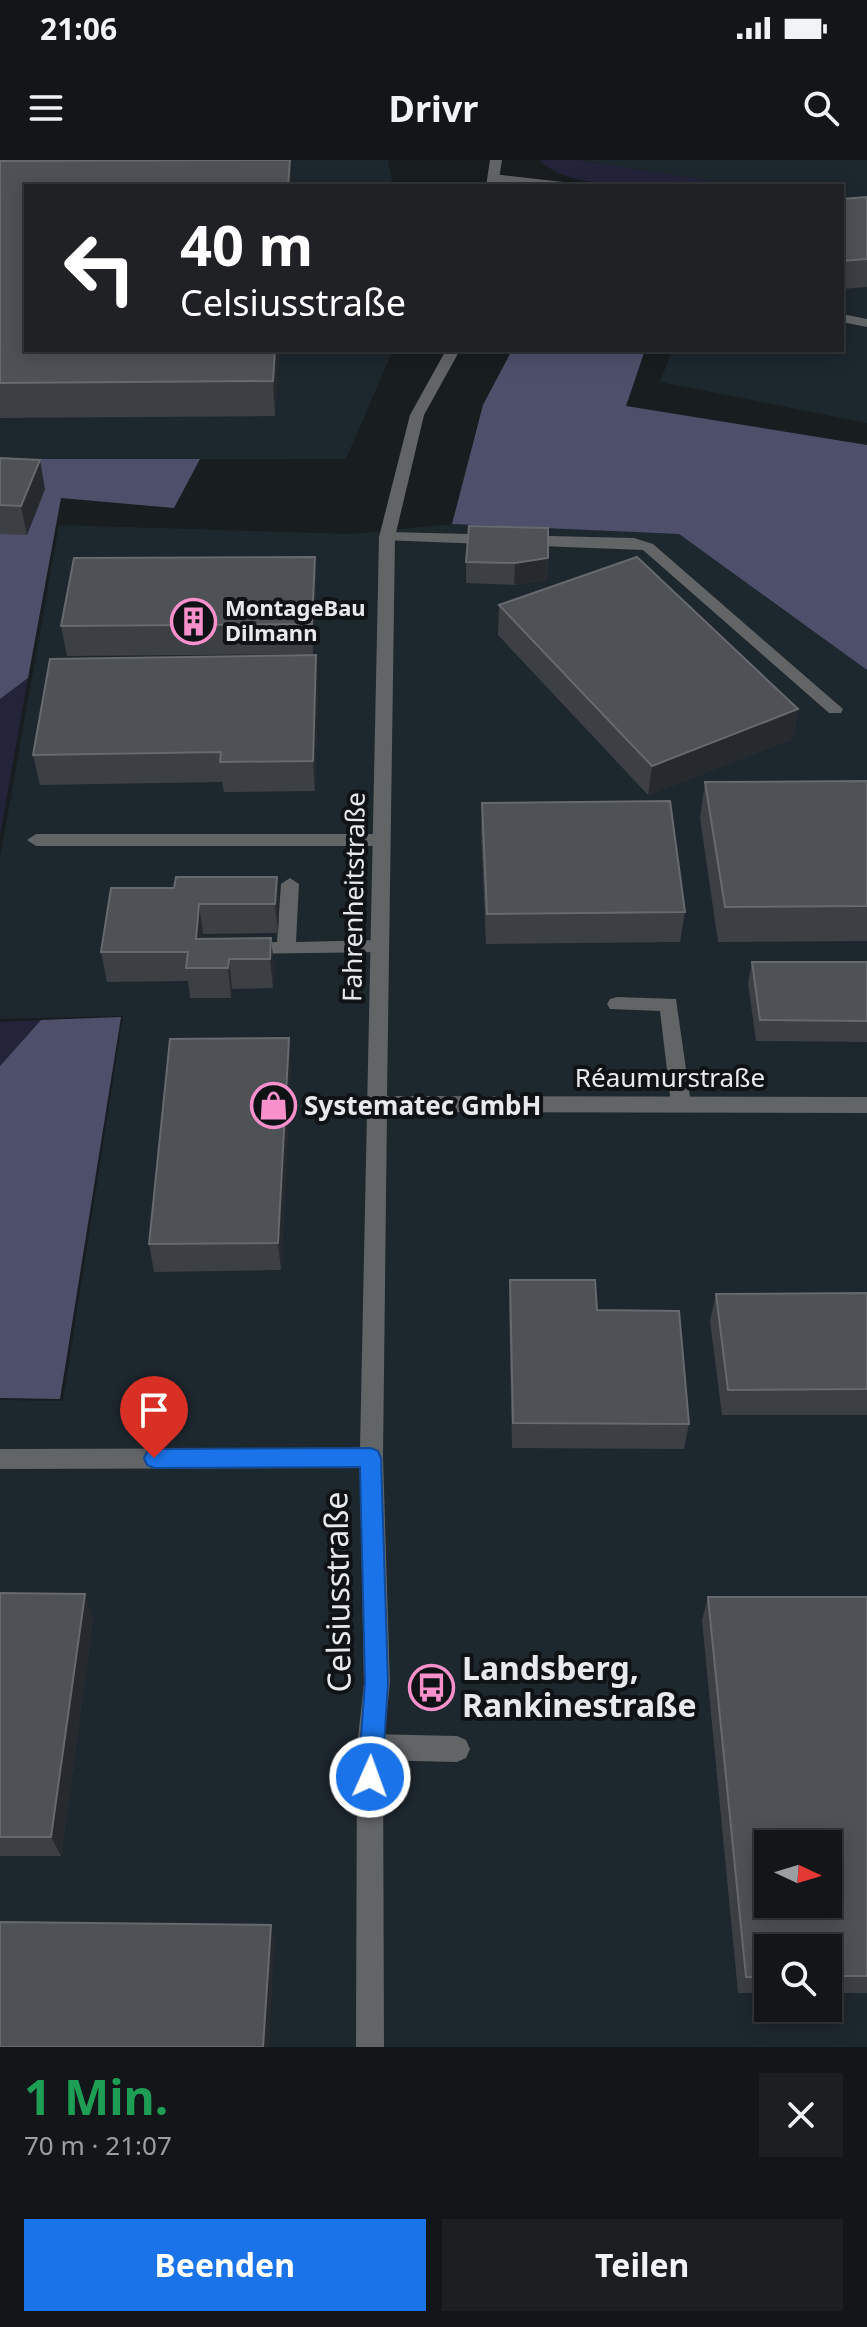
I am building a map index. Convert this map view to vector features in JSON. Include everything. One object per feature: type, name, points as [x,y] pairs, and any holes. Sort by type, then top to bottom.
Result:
[{"type":"street","points":[[496,160],[493,182],[528,184]]},
{"type":"street","points":[[844,318],[867,323]]},
{"type":"street","name":"Fahrenheitstraße","points":[[371,1458],[387,537],[417,415],[452,352]]},
{"type":"street","points":[[387,537],[634,543],[648,547],[835,709]]},
{"type":"street","points":[[36,840],[381,840]]},
{"type":"street","points":[[286,948],[290,884]]},
{"type":"street","points":[[229,949],[379,947]]},
{"type":"street","points":[[617,1004],[669,1004],[681,1104]]},
{"type":"street","name":"Réaumurstraße","points":[[377,1104],[867,1105]]},
{"type":"street","name":"Celsiusstraße","points":[[0,1459],[371,1458],[377,1683],[370,1747],[370,2047]]},
{"type":"street","points":[[370,1747],[457,1749]]},
{"type":"shaded area","points":[[0,160],[388,160],[393,184],[24,184],[24,352],[392,352],[346,459],[0,460]]},
{"type":"shaded area","points":[[539,160],[577,160],[729,184],[605,184],[555,171]]},
{"type":"shaded area","points":[[577,160],[867,160],[867,423],[660,382],[671,352],[844,352],[844,184],[729,184]]},
{"type":"shaded area","points":[[511,352],[644,352],[626,406],[867,445],[867,670],[679,534],[452,524],[483,405]]},
{"type":"shaded area","points":[[0,459],[200,459],[174,508],[61,498],[28,678],[0,699]]},
{"type":"shaded area","points":[[452,524],[679,534],[867,670],[867,2047],[0,2047],[0,1400],[63,1401],[123,1016],[0,1019],[0,858],[59,525],[352,534]]},
{"type":"shaded area","points":[[28,678],[0,835],[0,699]]},
{"type":"shaded area","points":[[121,1017],[60,1399],[0,1398],[0,1066],[41,1020]]},
{"type":"shaded area","points":[[41,1020],[0,1066],[0,1022]]},
{"type":"building","points":[[290,160],[288,184],[24,184],[24,352],[275,352],[273,381],[0,383],[0,161]]},
{"type":"building","points":[[867,197],[867,259],[844,261],[844,199]]},
{"type":"building","points":[[0,458],[40,460],[21,506],[0,505]]},
{"type":"building","points":[[469,526],[548,528],[548,558],[515,563],[466,562]]},
{"type":"building","points":[[315,557],[312,624],[61,626],[74,558]]},
{"type":"building","points":[[637,557],[798,709],[652,766],[499,605]]},
{"type":"building","points":[[316,655],[313,761],[220,762],[221,752],[33,755],[50,659]]},
{"type":"building","points":[[867,781],[867,906],[725,907],[705,782]]},
{"type":"building","points":[[670,801],[685,912],[487,914],[482,803]]},
{"type":"building","points":[[176,877],[277,877],[275,904],[199,904],[196,939],[271,938],[270,959],[229,959],[228,968],[186,968],[188,952],[101,952],[111,888],[174,888]]},
{"type":"building","points":[[752,962],[867,962],[867,1021],[760,1020]]},
{"type":"building","points":[[289,1038],[278,1243],[149,1244],[170,1039]]},
{"type":"building","points":[[510,1280],[595,1280],[597,1310],[679,1311],[689,1424],[513,1423]]},
{"type":"building","points":[[867,1293],[867,1389],[728,1390],[716,1294]]},
{"type":"building","points":[[0,1593],[85,1594],[51,1837],[0,1837]]},
{"type":"building","points":[[708,1597],[867,1597],[867,1976],[842,1976],[842,1934],[754,1934],[754,1977],[746,1977]]},
{"type":"building","points":[[0,1922],[271,1925],[263,2047],[0,2047]]},
{"type":"place","name":"MontageBau Dilmann","points":[[194,621]]},
{"type":"place","name":"Systematec GmbH","points":[[273,1106]]},
{"type":"place","name":"Landsberg, Rankinestraße","points":[[431,1687]]},
{"type":"route","points":[[154,1458],[371,1458],[370,1517],[377,1683],[370,1777]]}]
